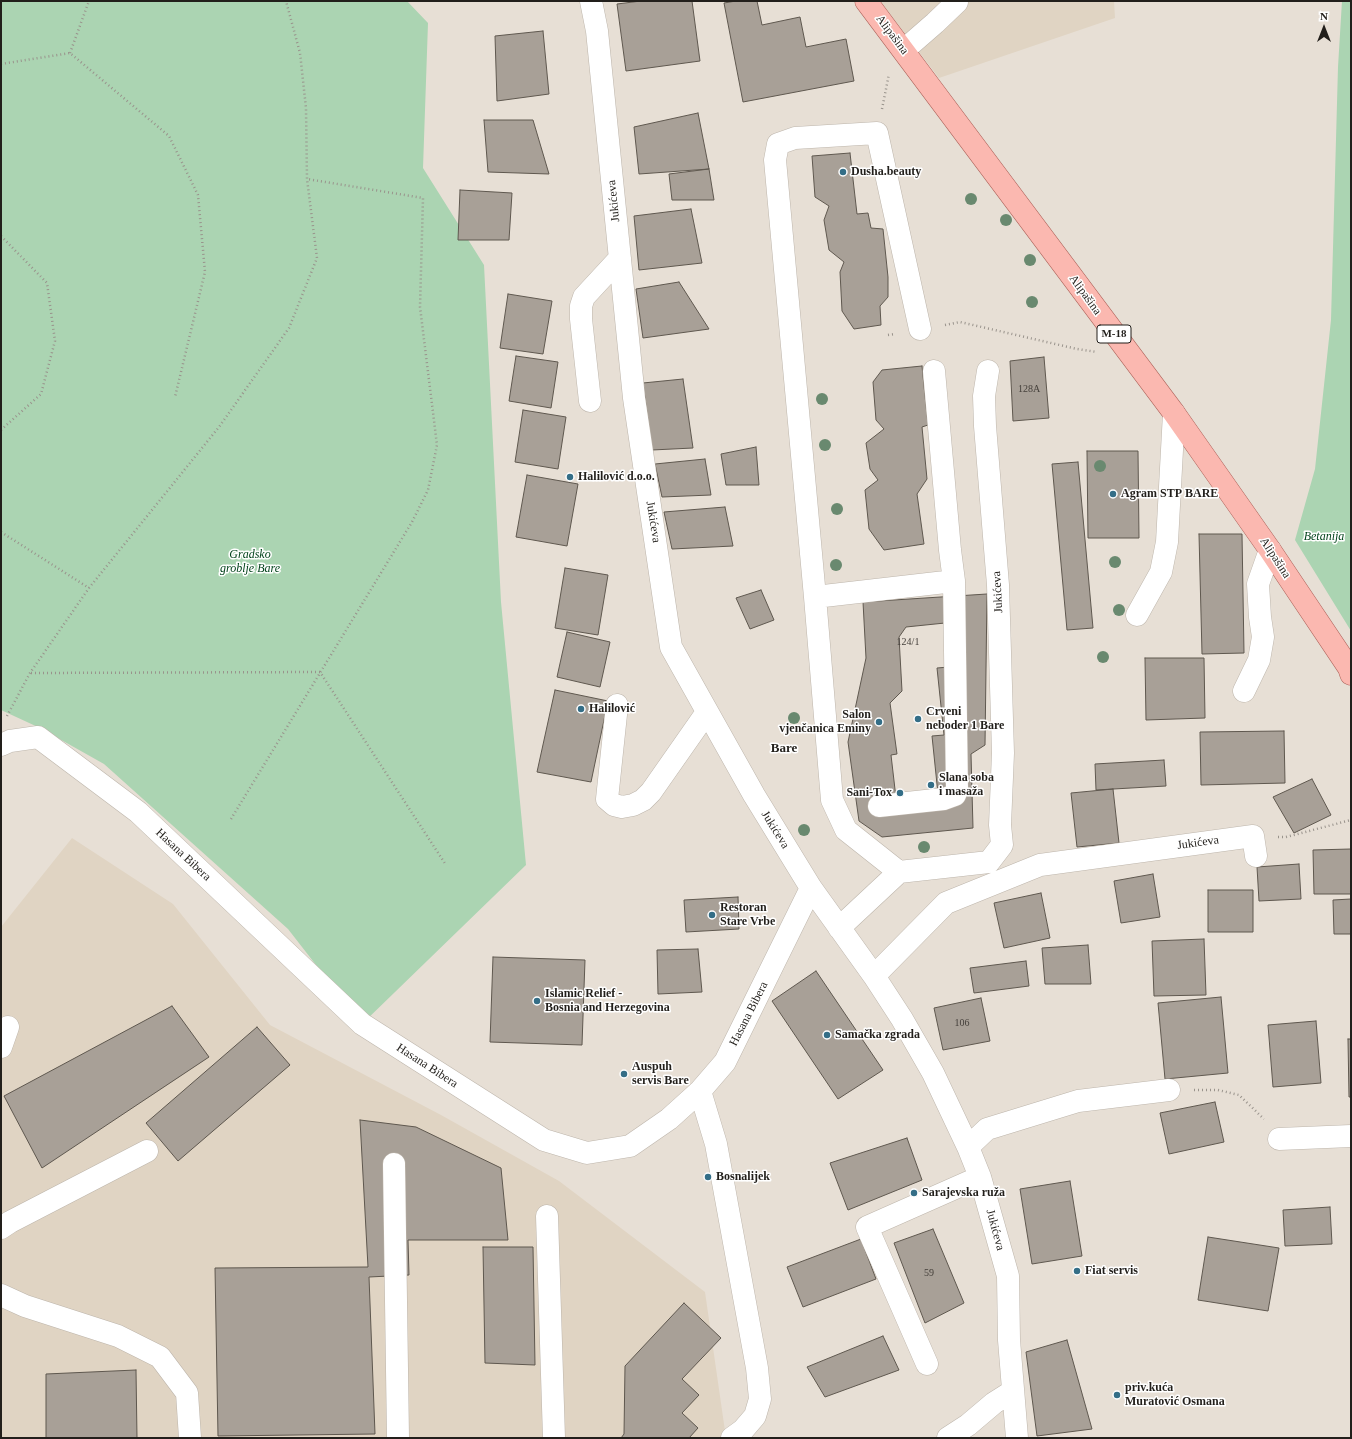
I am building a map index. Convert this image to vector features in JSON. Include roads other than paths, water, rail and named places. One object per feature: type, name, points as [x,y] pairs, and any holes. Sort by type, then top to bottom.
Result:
[{"type":"main road","name":"Alipašina","points":[[866,1],[1174,413],[1270,550],[1349,668],[1351,674]]},
{"type":"street","name":"Jukićeva","points":[[591,1],[597,32],[634,398],[671,647],[754,795],[811,888],[874,976],[902,1019],[932,1073],[968,1147],[980,1177],[1008,1276],[1009,1340],[1017,1438]]},
{"type":"street","points":[[900,45],[936,23],[957,2]]},
{"type":"street","points":[[839,928],[898,872],[846,830],[832,800],[775,160],[778,144],[795,138],[877,133],[920,329]]},
{"type":"street","points":[[590,401],[581,306],[584,298],[620,258]]},
{"type":"street","points":[[879,806],[944,799],[955,795],[957,790],[954,581],[934,371]]},
{"type":"street","name":"Jukićeva","points":[[898,872],[989,862],[1002,845],[1000,825],[1004,753],[998,585],[985,426],[984,396],[988,371]]},
{"type":"street","points":[[1137,616],[1161,572],[1167,542],[1174,413]]},
{"type":"street","points":[[1244,691],[1259,660],[1263,637],[1258,584],[1270,550]]},
{"type":"street","points":[[815,597],[954,581]]},
{"type":"street","points":[[617,706],[607,799],[614,805],[622,807],[633,805],[643,800],[651,792],[707,712]]},
{"type":"street","name":"Hasana Bibera","points":[[6,743],[38,737],[138,812],[362,1024],[544,1140],[587,1153],[630,1146],[669,1119],[700,1092],[725,1062],[811,888]]},
{"type":"street","name":"Jukićeva","points":[[874,976],[946,903],[1040,865],[1255,846]]},
{"type":"street","points":[[968,1147],[987,1129],[1078,1101],[1169,1090]]},
{"type":"street","points":[[700,1092],[716,1144],[757,1368],[760,1399],[755,1416],[743,1430],[732,1438]]},
{"type":"street","points":[[1279,1139],[1351,1136]]},
{"type":"street","points":[[1,1228],[147,1152]]},
{"type":"street","points":[[394,1164],[398,1438]]},
{"type":"street","points":[[927,1364],[867,1227],[980,1177]]},
{"type":"street","points":[[547,1216],[554,1438]]},
{"type":"street","points":[[1,1295],[25,1306],[118,1336],[160,1357],[187,1393],[190,1438]]},
{"type":"street","points":[[948,1438],[968,1425],[994,1403],[1013,1391]]},
{"type":"place","name":"Dusha.beauty","points":[[843,172]]},
{"type":"place","name":"Halilović d.o.o.","points":[[570,477]]},
{"type":"place","name":"Agram STP BARE","points":[[1113,494]]},
{"type":"place","name":"Halilović","points":[[581,709]]},
{"type":"place","name":"Crveni neboder 1 Bare","points":[[918,719]]},
{"type":"place","name":"Salon vjenčanica Eminy","points":[[879,722]]},
{"type":"place","name":"Slana soba i masaža","points":[[931,785]]},
{"type":"place","name":"Sani-Tox","points":[[900,793]]},
{"type":"place","name":"Restoran Stare Vrbe","points":[[712,915]]},
{"type":"place","name":"Islamic Relief - Bosnia and Herzegovina","points":[[537,1001]]},
{"type":"place","name":"Samačka zgrada","points":[[827,1035]]},
{"type":"place","name":"Auspuh servis Bare","points":[[624,1074]]},
{"type":"place","name":"Bosnalijek","points":[[708,1177]]},
{"type":"place","name":"Sarajevska ruža","points":[[914,1193]]},
{"type":"place","name":"Fiat servis","points":[[1077,1271]]},
{"type":"place","name":"priv.kuća Muratović Osmana","points":[[1117,1395]]},
{"type":"district","name":"Bare","points":[[784,749]]},
{"type":"park label","name":"Betanija","points":[[1324,537]]},
{"type":"park label","name":"Gradsko groblje Bare","points":[[250,562]]}]
